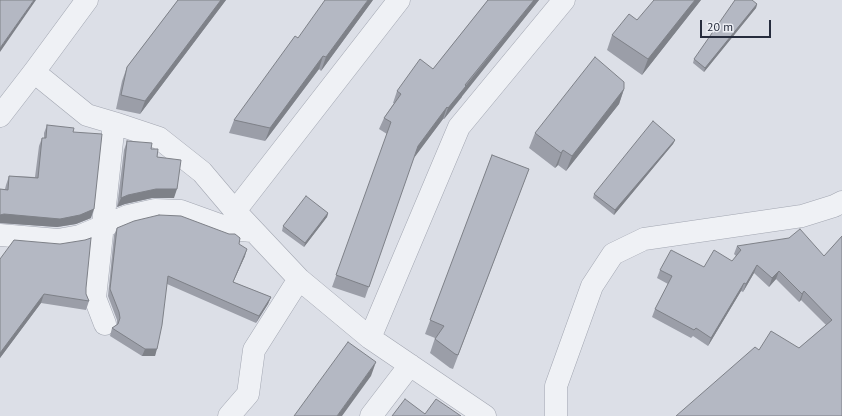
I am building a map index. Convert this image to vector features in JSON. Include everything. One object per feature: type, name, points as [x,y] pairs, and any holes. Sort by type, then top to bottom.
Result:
[{"type":"street","points":[[0,116],[87,0]]},
{"type":"street","points":[[235,211],[399,0]]},
{"type":"street","points":[[370,338],[459,127],[564,0]]},
{"type":"street","points":[[34,72],[87,115],[114,122],[159,138],[202,172],[252,231],[299,279],[370,338],[485,416]]},
{"type":"street","points":[[105,324],[95,298],[114,122]]},
{"type":"street","points":[[556,416],[556,386],[558,379],[592,286],[613,254],[644,239],[802,216],[842,202]]},
{"type":"street","points":[[0,235],[58,240],[80,236],[128,216],[155,210],[181,211],[231,229],[252,231]]},
{"type":"street","points":[[229,416],[248,394],[254,350],[299,279]]},
{"type":"street","points":[[371,416],[410,365]]},
{"type":"building","points":[[0,0],[34,0],[0,48]]},
{"type":"building","points":[[178,0],[221,0],[145,101],[121,95],[127,67]]},
{"type":"building","points":[[325,0],[368,0],[326,57],[323,56],[270,128],[234,120],[295,36],[298,38]]},
{"type":"building","points":[[488,0],[534,0],[465,85],[466,86],[448,108],[447,107],[418,146],[369,287],[336,275],[391,122],[384,118],[401,94],[397,91],[420,59],[433,69]]},
{"type":"building","points":[[654,0],[695,0],[648,59],[612,35],[629,14],[637,20]]},
{"type":"building","points":[[735,0],[752,0],[757,4],[705,68],[694,59]]},
{"type":"building","points":[[595,57],[624,82],[624,89],[572,156],[563,150],[561,153],[535,133]]},
{"type":"building","points":[[653,121],[675,140],[615,210],[594,194]]},
{"type":"building","points":[[47,125],[74,128],[73,132],[102,134],[94,209],[80,215],[60,219],[4,214],[0,215],[0,189],[8,190],[9,176],[38,178],[42,138],[46,138]]},
{"type":"building","points":[[127,141],[152,143],[151,149],[158,149],[157,157],[181,160],[177,189],[156,189],[121,198]]},
{"type":"building","points":[[492,155],[529,169],[458,355],[435,339],[444,326],[430,320]]},
{"type":"building","points":[[306,196],[328,213],[305,243],[283,226]]},
{"type":"building","points":[[159,215],[181,216],[229,234],[235,234],[240,238],[239,244],[247,249],[233,282],[271,297],[259,316],[168,276],[162,325],[157,349],[145,349],[112,328],[118,324],[120,318],[110,289],[117,228],[134,221]]},
{"type":"building","points":[[800,229],[824,256],[842,236],[842,416],[676,416],[755,347],[759,350],[771,331],[799,348],[832,320],[804,291],[802,294],[779,271],[772,278],[757,265],[746,284],[744,283],[711,338],[696,328],[694,330],[655,309],[672,276],[660,270],[671,250],[704,267],[714,250],[732,261],[741,250],[737,246],[789,238]]},
{"type":"building","points":[[91,238],[86,288],[86,294],[89,301],[44,294],[0,353],[0,259],[14,240],[60,244]]},
{"type":"building","points":[[348,342],[376,362],[337,416],[294,416]]},
{"type":"building","points":[[405,399],[425,414],[436,399],[461,416],[392,416]]}]
